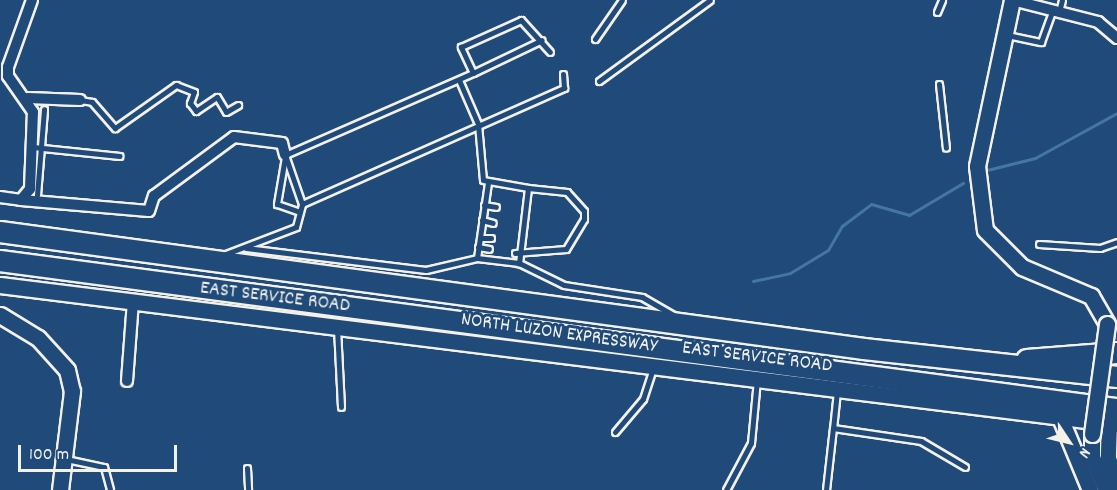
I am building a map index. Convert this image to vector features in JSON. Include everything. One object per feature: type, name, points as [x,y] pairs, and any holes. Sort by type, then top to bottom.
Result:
[{"type":"highway","name":"NORTH LUZON EXPRESSWAY","points":[[0,232],[688,324],[1117,377]]},
{"type":"highway","name":"NORTH LUZON EXPRESSWAY","points":[[0,261],[1114,419]]},
{"type":"highway","points":[[1000,364],[1117,353]]},
{"type":"street","points":[[21,200],[30,189],[37,147],[28,98],[8,76],[8,67],[32,0]]},
{"type":"street","points":[[1106,490],[1092,457],[1092,434],[1107,324],[1091,296],[1022,267],[1005,255],[985,230],[977,166],[1012,0],[1098,22],[1117,38]]},
{"type":"street","points":[[28,98],[80,100]]},
{"type":"street","points":[[0,197],[149,211],[154,196],[234,137],[282,143],[285,155]]},
{"type":"street","name":"EAST SERVICE ROAD","points":[[0,285],[757,380],[1059,415],[1114,419]]},
{"type":"street","points":[[127,381],[133,302]]},
{"type":"street","points":[[0,315],[38,338],[67,370],[72,392],[60,490]]},
{"type":"street","points":[[1059,415],[1090,490]]},
{"type":"street","points":[[1114,419],[1108,458],[1117,483]]},
{"type":"lane","points":[[595,39],[622,0]]},
{"type":"lane","points":[[599,81],[710,0]]},
{"type":"lane","points":[[937,12],[942,0]]},
{"type":"lane","points":[[1006,34],[1041,42],[1062,0]]},
{"type":"lane","points":[[473,73],[461,47],[521,19],[542,40],[550,52]]},
{"type":"lane","points":[[285,155],[459,80],[542,40]]},
{"type":"lane","points":[[302,204],[478,124],[564,88],[562,74]]},
{"type":"lane","points":[[459,80],[478,124],[480,175],[488,183],[567,192],[584,211],[584,219],[566,249],[518,253]]},
{"type":"lane","points":[[939,84],[946,148]]},
{"type":"lane","points":[[80,100],[92,102],[115,128],[176,85],[194,92],[190,103],[196,111],[217,97],[226,112],[238,105]]},
{"type":"lane","points":[[37,195],[37,147],[44,109]]},
{"type":"lane","points":[[37,147],[120,156]]},
{"type":"lane","points":[[208,260],[246,248],[296,227],[302,204],[285,155]]},
{"type":"lane","points":[[285,155],[277,204],[300,212]]},
{"type":"lane","points":[[477,258],[488,183]]},
{"type":"lane","points":[[519,263],[519,242],[528,188]]},
{"type":"lane","points":[[484,205],[496,207]]},
{"type":"lane","points":[[482,220],[493,223]]},
{"type":"lane","points":[[480,237],[490,238]]},
{"type":"lane","points":[[1039,244],[1100,248],[1117,242]]},
{"type":"lane","points":[[478,247],[489,249]]},
{"type":"lane","points":[[246,248],[426,270],[477,258],[519,263],[564,285],[642,297],[688,324]]},
{"type":"lane","points":[[337,326],[341,406]]},
{"type":"lane","points":[[615,432],[643,399],[653,367]]},
{"type":"lane","points":[[726,490],[751,443],[757,380]]},
{"type":"lane","points":[[826,490],[837,389]]},
{"type":"lane","points":[[833,428],[921,441],[965,467]]},
{"type":"lane","points":[[65,458],[104,467],[110,490]]},
{"type":"lane","points":[[247,468],[248,490]]},
{"type":"waterway","points":[[983,171],[1035,158],[1117,113]]},
{"type":"waterway","points":[[753,281],[790,273],[828,250],[842,226],[871,204],[909,215],[963,183]]}]
